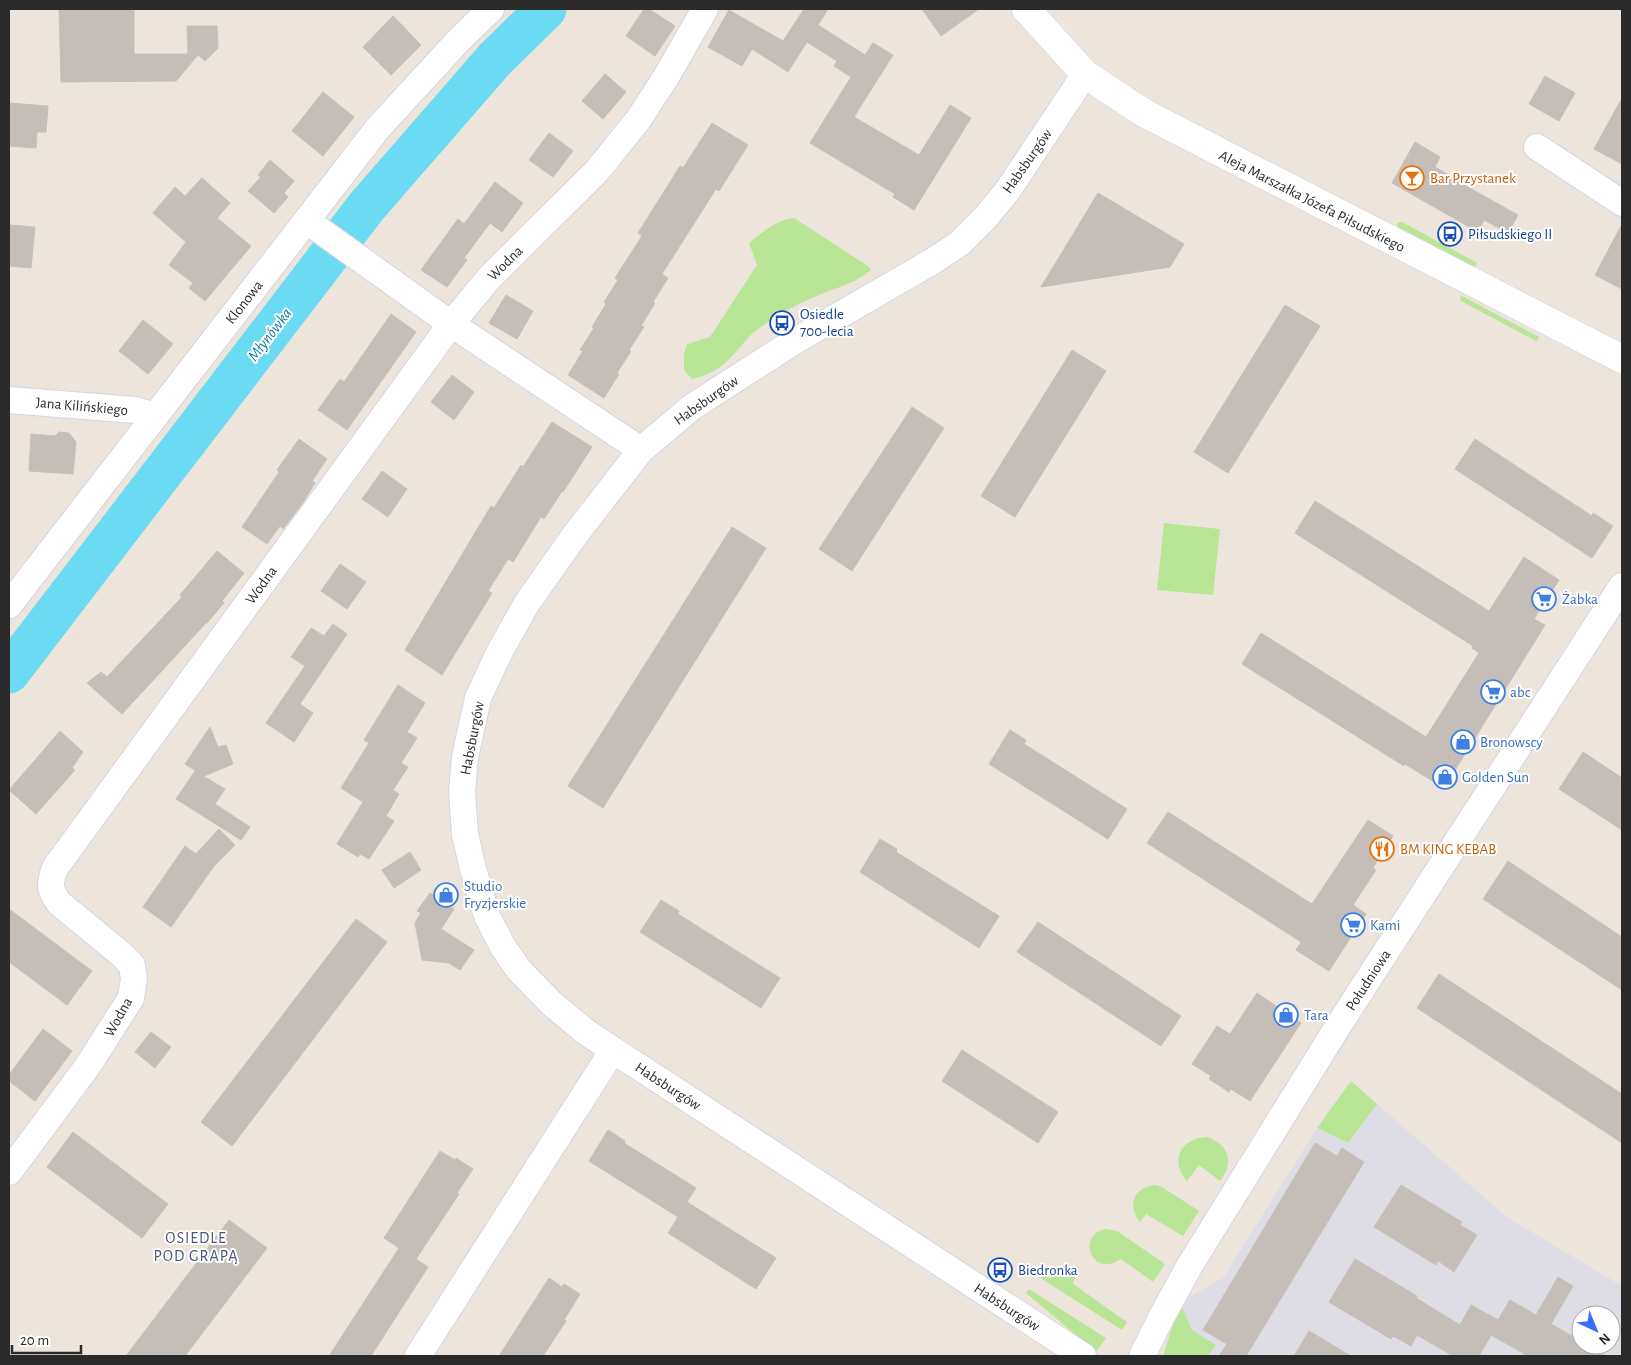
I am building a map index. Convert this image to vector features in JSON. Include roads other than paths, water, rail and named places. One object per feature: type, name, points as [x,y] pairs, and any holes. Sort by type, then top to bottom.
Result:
[{"type":"street","name":"Klonowa","points":[[9,605],[378,128],[458,41],[491,9]]},
{"type":"street","name":"Wodna","points":[[9,1172],[98,1051],[131,998],[134,979],[132,965],[59,903],[52,893],[50,881],[55,868],[451,324],[490,277],[597,172],[638,120],[657,92],[705,9]]},
{"type":"street","name":"Aleja Marszałka Józefa Piłsudskiego","points":[[1026,9],[1085,74],[1144,113],[1622,359]]},
{"type":"street","name":"Habsburgów","points":[[1083,1356],[613,1050],[586,1032],[551,1002],[519,970],[503,947],[487,916],[465,834],[462,792],[465,757],[478,698],[499,653],[537,588],[641,450],[692,407],[793,342],[933,261],[960,243],[986,217],[1008,190],[1085,74]]},
{"type":"street","points":[[1537,147],[1622,203]]},
{"type":"street","points":[[307,221],[451,324],[641,450]]},
{"type":"street","name":"Jana Kilińskiego","points":[[9,400],[135,410],[155,416]]},
{"type":"street","name":"Południowa","points":[[1142,1356],[1190,1265],[1340,1023],[1622,586]]},
{"type":"street","points":[[418,1356],[613,1050]]},
{"type":"waterway","name":"Młynówka","points":[[9,673],[367,206],[495,59],[546,9]]},
{"type":"place","name":"Bar Przystanek","points":[[1412,178]]},
{"type":"place","name":"Piłsudskiego II","points":[[1450,234]]},
{"type":"place","name":"Osiedle 700-lecia","points":[[782,323]]},
{"type":"place","name":"Żabka","points":[[1544,599]]},
{"type":"place","name":"abc","points":[[1493,692]]},
{"type":"place","name":"Bronowscy","points":[[1463,742]]},
{"type":"place","name":"Golden Sun","points":[[1445,777]]},
{"type":"place","name":"BM KING KEBAB","points":[[1382,849]]},
{"type":"place","name":"Studio Fryzjerskie","points":[[446,895]]},
{"type":"place","name":"Kami","points":[[1353,925]]},
{"type":"place","name":"Tara","points":[[1286,1015]]},
{"type":"place","name":"Biedronka","points":[[1000,1270]]},
{"type":"district","name":"OSIEDLE POD GRAPĄ","points":[[196,1246]]}]
